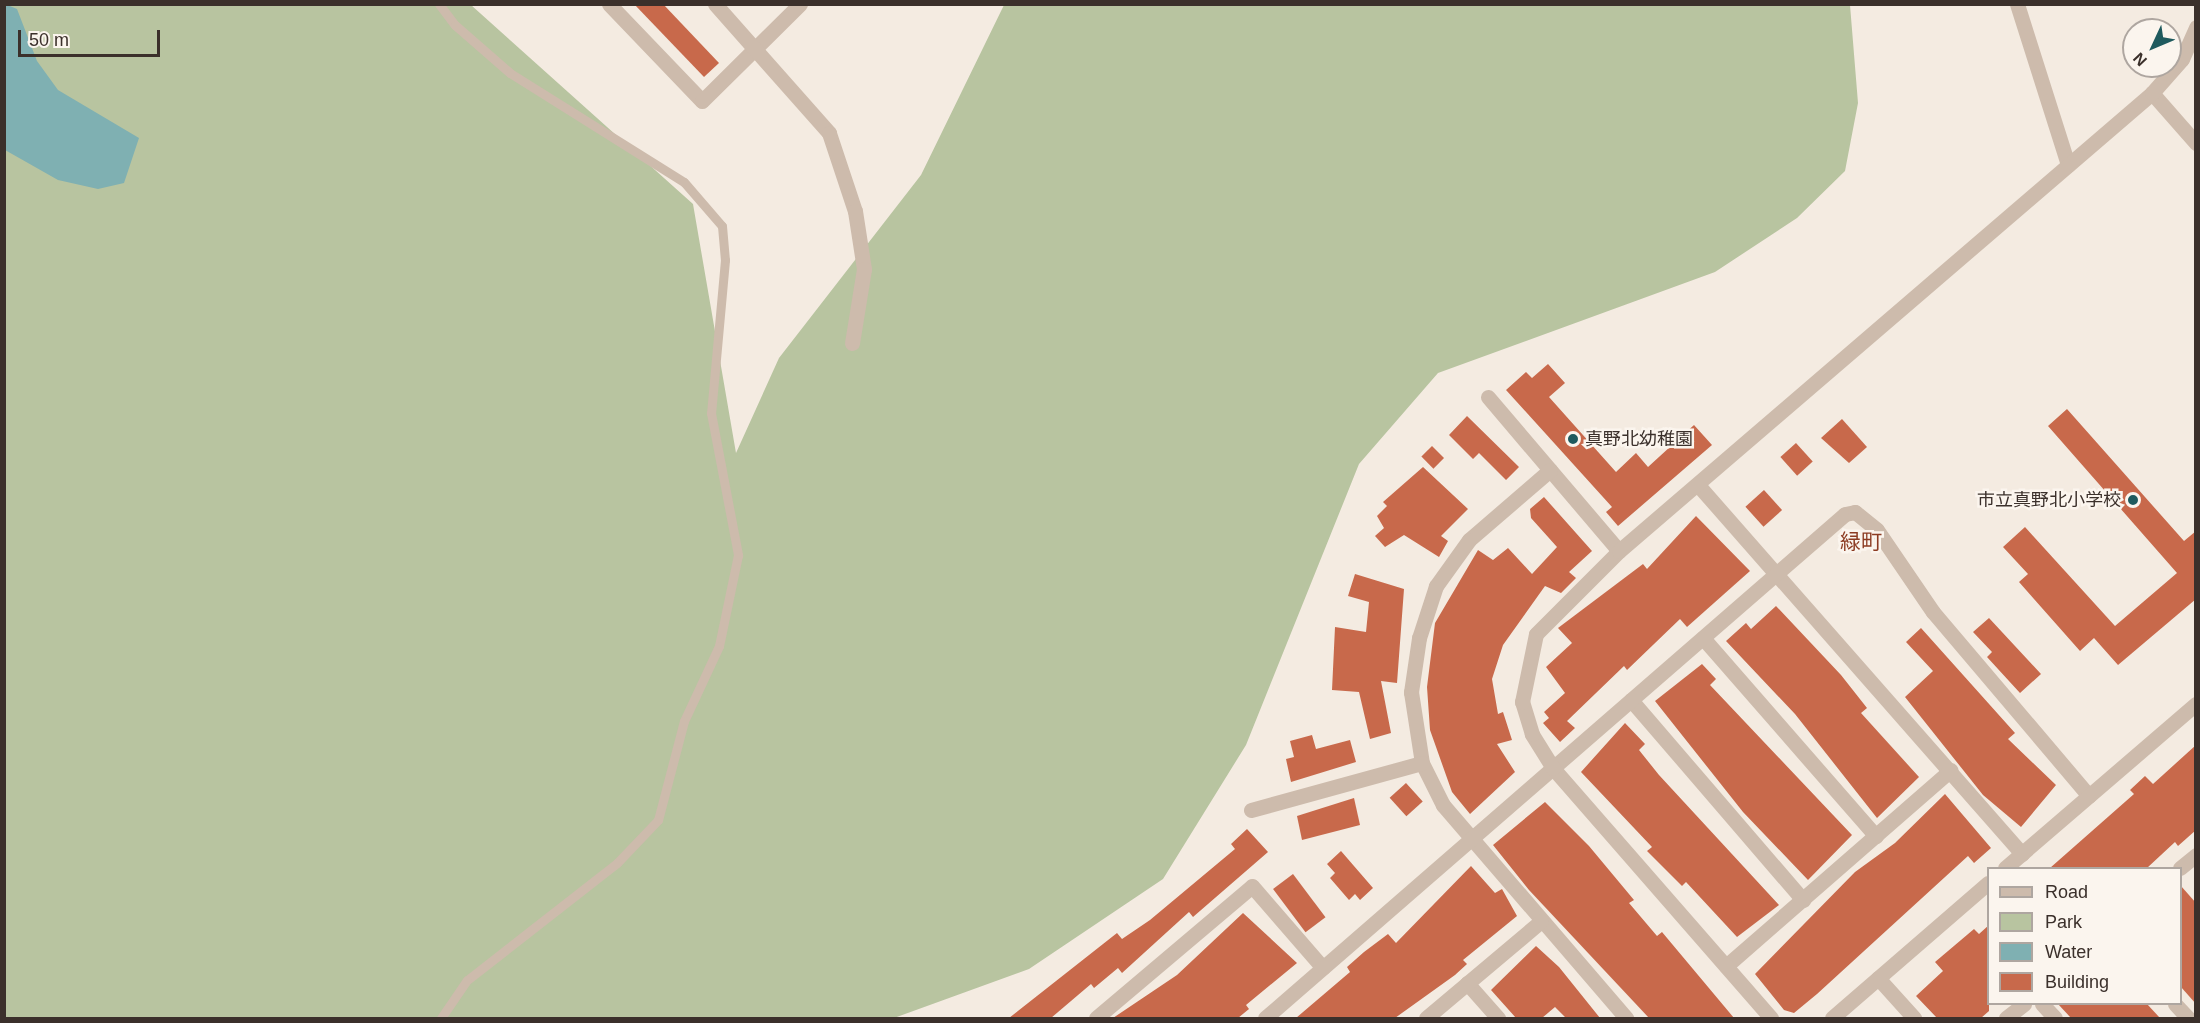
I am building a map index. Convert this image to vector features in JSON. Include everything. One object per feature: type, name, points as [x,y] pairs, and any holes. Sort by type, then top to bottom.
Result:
[{"type":"street","points":[[609,4],[702,101],[800,4]]},
{"type":"street","points":[[715,4],[829,133],[855,211],[864,269],[852,343]]},
{"type":"street","points":[[2017,4],[2068,165]]},
{"type":"street","points":[[1771,1018],[1553,768],[1532,734],[1522,702],[1525,669],[1536,634],[1619,551],[2152,93],[2182,59],[2196,27]]},
{"type":"street","points":[[2152,93],[2196,143]]},
{"type":"street","points":[[1488,397],[1619,551]]},
{"type":"street","points":[[1550,470],[1469,540],[1436,586],[1419,638],[1411,692],[1422,763],[1443,805],[1626,1018]]},
{"type":"street","points":[[1698,485],[1952,770],[2022,854]]},
{"type":"street","points":[[1265,1018],[1845,514],[1855,512],[1868,520],[1933,612],[2089,796]]},
{"type":"street","points":[[1703,638],[1876,836]]},
{"type":"street","points":[[1631,700],[1803,900]]},
{"type":"street","points":[[2006,867],[2194,707]]},
{"type":"street","points":[[1251,810],[1422,763]]},
{"type":"street","points":[[1726,966],[1952,770]]},
{"type":"street","points":[[1832,1018],[1987,885]]},
{"type":"street","points":[[1096,1018],[1252,886],[1323,968]]},
{"type":"street","points":[[1426,1018],[1541,921]]},
{"type":"street","points":[[1878,978],[1914,1018]]},
{"type":"street","points":[[1467,983],[1498,1018]]},
{"type":"street","points":[[2007,1018],[2023,1005]]},
{"type":"street","points":[[2043,1005],[2055,1018]]},
{"type":"street","points":[[2176,1005],[2188,1018]]},
{"type":"lane","points":[[439,4],[455,25],[510,73],[684,182],[722,225],[725,260],[711,413],[738,555],[719,646],[684,721],[658,820],[617,863],[467,980],[441,1018]]},
{"type":"green space","points":[[5,5],[471,5],[693,204],[736,453],[779,358],[921,175],[1004,5],[1850,5],[1858,103],[1845,171],[1797,218],[1715,272],[1438,373],[1359,464],[1246,745],[1163,879],[1029,969],[894,1018],[5,1018]]},
{"type":"water","points":[[5,4],[17,9],[37,61],[58,90],[139,138],[124,183],[98,189],[58,180],[5,150]]},
{"type":"building","points":[[634,4],[663,4],[719,63],[704,77]]},
{"type":"building","points":[[1548,364],[1565,383],[1549,397],[1616,472],[1636,453],[1648,467],[1694,425],[1712,445],[1618,526],[1606,512],[1612,507],[1506,390],[1526,372],[1532,378]]},
{"type":"building","points":[[2067,409],[2184,541],[2196,531],[2196,599],[2118,665],[2094,638],[2080,651],[2019,582],[2028,574],[2003,547],[2025,527],[2115,626],[2177,573],[2048,426]]},
{"type":"building","points":[[1467,416],[1519,467],[1506,480],[1479,453],[1473,459],[1449,435]]},
{"type":"building","points":[[1842,419],[1867,447],[1849,463],[1821,438]]},
{"type":"building","points":[[1796,443],[1813,462],[1797,476],[1780,457]]},
{"type":"building","points":[[1432,446],[1444,458],[1433,469],[1421,457]]},
{"type":"building","points":[[1423,467],[1468,509],[1441,536],[1448,541],[1439,557],[1404,535],[1385,547],[1375,536],[1384,528],[1377,516],[1387,506],[1383,502]]},
{"type":"building","points":[[1764,490],[1782,510],[1763,527],[1745,507]]},
{"type":"building","points":[[1544,497],[1592,551],[1569,572],[1576,578],[1561,593],[1545,586],[1503,645],[1492,679],[1498,714],[1503,712],[1512,740],[1497,744],[1515,772],[1470,814],[1452,792],[1430,730],[1427,687],[1435,623],[1478,550],[1493,560],[1508,548],[1532,574],[1557,547],[1531,518],[1530,509]]},
{"type":"building","points":[[1696,516],[1750,571],[1687,627],[1680,619],[1627,670],[1624,666],[1567,721],[1575,728],[1560,742],[1543,723],[1549,718],[1544,712],[1565,693],[1546,667],[1572,643],[1558,628],[1643,564],[1647,569]]},
{"type":"building","points":[[1355,574],[1404,589],[1397,683],[1381,681],[1391,733],[1370,739],[1359,692],[1332,690],[1335,627],[1366,632],[1369,602],[1348,596]]},
{"type":"building","points":[[1776,606],[1841,675],[1867,708],[1861,713],[1919,777],[1877,818],[1795,714],[1726,641],[1746,623],[1751,629]]},
{"type":"building","points":[[1989,618],[2041,674],[2020,693],[1987,657],[1992,652],[1973,632]]},
{"type":"building","points":[[1921,628],[2015,733],[2008,739],[2056,785],[2021,827],[1983,795],[1905,697],[1933,671],[1906,642]]},
{"type":"building","points":[[1702,664],[1716,679],[1710,685],[1852,835],[1808,880],[1743,812],[1655,701]]},
{"type":"building","points":[[1625,723],[1645,744],[1639,750],[1659,775],[1779,905],[1737,937],[1686,882],[1682,886],[1647,851],[1652,847],[1581,772]]},
{"type":"building","points":[[1312,735],[1316,749],[1350,740],[1356,762],[1291,782],[1286,759],[1294,757],[1290,741]]},
{"type":"building","points":[[2196,745],[2196,830],[2178,846],[2175,842],[2148,867],[2051,867],[2134,794],[2130,790],[2145,776],[2153,784]]},
{"type":"building","points":[[1406,783],[1423,802],[1406,816],[1390,798]]},
{"type":"building","points":[[1945,794],[1991,848],[1974,863],[1968,856],[1794,1013],[1784,1010],[1755,974],[1855,872],[1895,843]]},
{"type":"building","points":[[1354,798],[1360,825],[1302,840],[1297,816]]},
{"type":"building","points":[[1545,802],[1589,846],[1634,900],[1629,903],[1657,936],[1662,932],[1734,1018],[1649,1018],[1529,890],[1493,845]]},
{"type":"building","points":[[1247,829],[1268,852],[1193,917],[1189,912],[1122,973],[1118,968],[1094,988],[1091,984],[1051,1018],[1009,1018],[1117,933],[1122,939],[1150,920],[1235,849],[1231,844]]},
{"type":"building","points":[[1341,851],[1373,888],[1360,900],[1355,894],[1349,900],[1330,878],[1335,873],[1327,864]]},
{"type":"building","points":[[1471,866],[1495,893],[1502,889],[1517,916],[1463,960],[1467,964],[1455,975],[1395,1018],[1296,1018],[1350,972],[1347,967],[1388,934],[1396,943]]},
{"type":"building","points":[[1293,874],[1325,917],[1306,932],[1273,889]]},
{"type":"building","points":[[2182,887],[2196,903],[2196,1004],[2182,988]]},
{"type":"building","points":[[1243,913],[1297,963],[1246,1005],[1249,1009],[1238,1018],[1113,1018],[1177,975]]},
{"type":"building","points":[[1987,927],[1987,1005],[1989,1005],[1989,1011],[1981,1018],[1937,1018],[1916,996],[1943,971],[1935,962],[1974,929],[1979,934]]},
{"type":"building","points":[[1536,946],[1559,967],[1600,1018],[1566,1018],[1555,1007],[1542,1018],[1516,1018],[1491,990]]},
{"type":"building","points":[[2059,1005],[2148,1005],[2160,1018],[2071,1018]]},
{"type":"place","name":"真野北幼稚園","points":[[1573,439]]},
{"type":"place","name":"市立真野北小学校","points":[[2133,500]]},
{"type":"district","name":"緑町","points":[[1861,542]]}]
